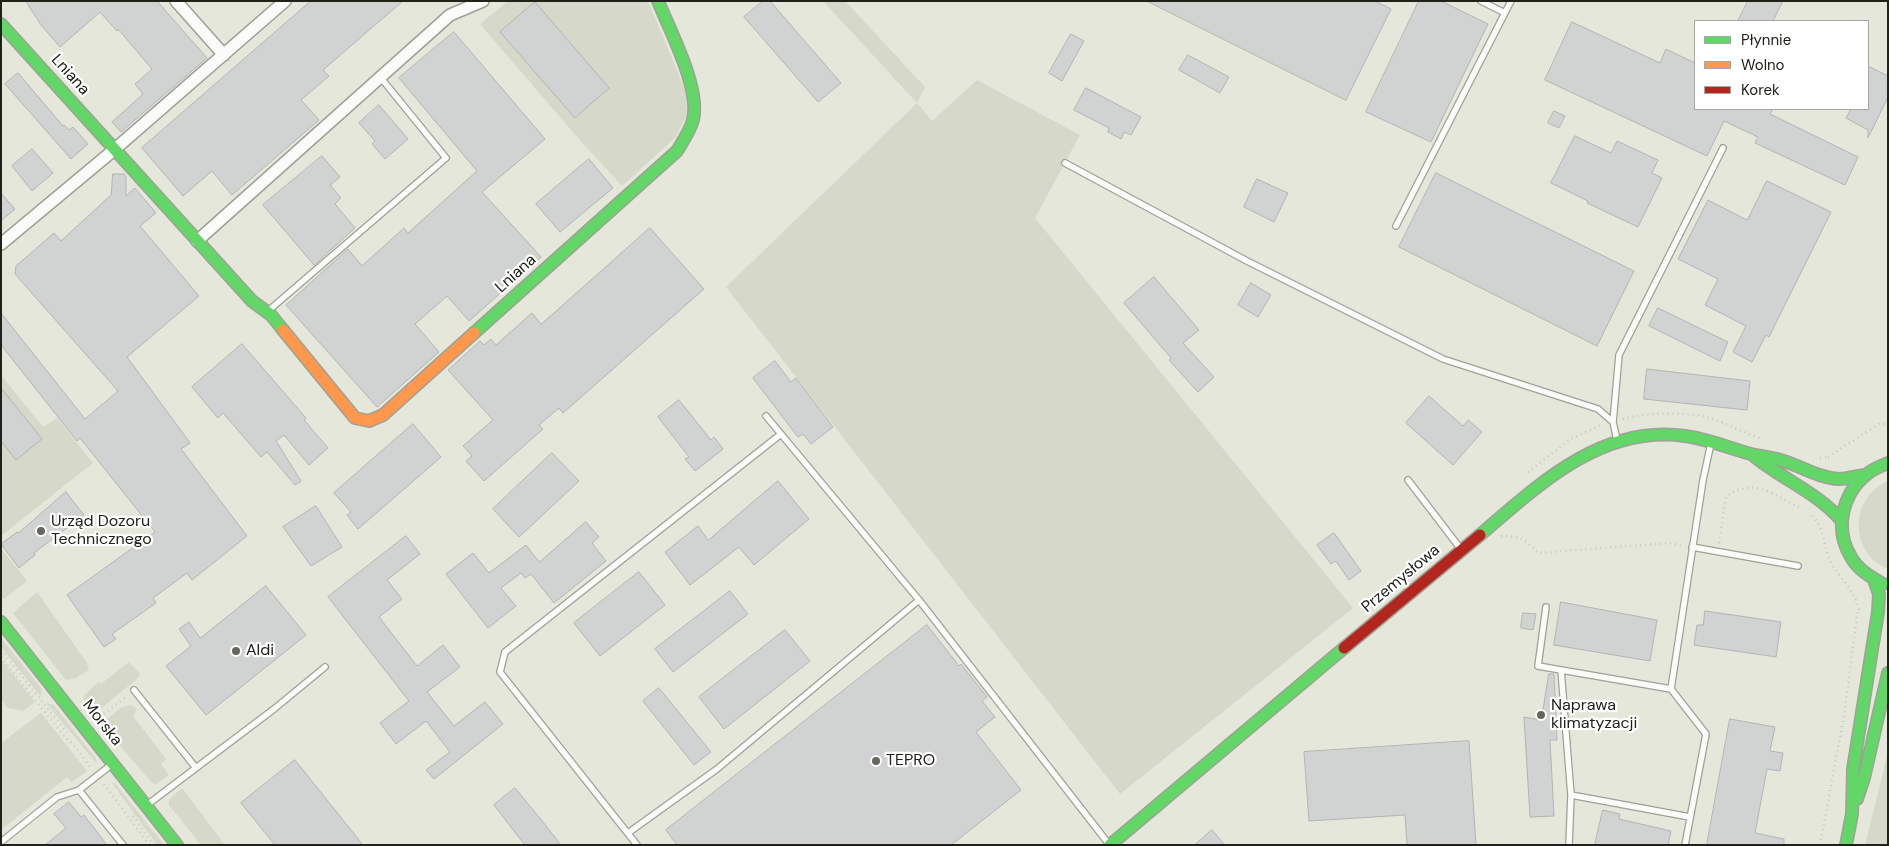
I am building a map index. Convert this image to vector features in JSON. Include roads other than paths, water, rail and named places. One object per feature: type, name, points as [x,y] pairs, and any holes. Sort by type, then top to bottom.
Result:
[{"type":"street","points":[[176,1],[224,55]]},
{"type":"street","points":[[1,244],[115,149],[286,1]]},
{"type":"street","points":[[198,241],[450,16],[469,4],[483,1]]},
{"type":"street","name":"Lniana","points":[[1,24],[252,301],[272,315],[355,418],[363,422],[372,421],[383,415],[643,182],[677,151],[686,139],[693,119],[692,86],[658,1]]},
{"type":"street","name":"Przemysłowa","points":[[1110,845],[1552,474],[1585,454],[1617,440],[1662,435],[1683,436],[1711,441],[1752,454],[1783,460],[1841,479],[1865,474]]},
{"type":"street","name":"Przemysłowa","points":[[1752,454],[1774,473],[1831,507],[1841,520]]},
{"type":"street","points":[[1888,463],[1865,474],[1853,487],[1845,503],[1841,520],[1842,534],[1852,561],[1862,572],[1888,586]]},
{"type":"street","points":[[1852,814],[1853,769],[1878,612],[1879,594],[1874,580]]},
{"type":"street","name":"Morska","points":[[1,622],[177,845]]},
{"type":"street","points":[[1846,845],[1852,814],[1864,778],[1888,672]]},
{"type":"lane","points":[[1481,1],[1505,13]]},
{"type":"lane","points":[[1396,226],[1511,1]]},
{"type":"lane","points":[[267,312],[446,158],[380,78]]},
{"type":"lane","points":[[1617,440],[1613,422],[1619,356],[1723,148]]},
{"type":"lane","points":[[1065,163],[1247,261],[1443,359],[1598,409],[1613,422]]},
{"type":"lane","points":[[766,416],[919,600],[1110,845]]},
{"type":"lane","points":[[637,845],[500,672],[505,652],[781,434]]},
{"type":"lane","points":[[1671,689],[1692,547],[1711,441]]},
{"type":"lane","points":[[1408,480],[1462,549]]},
{"type":"lane","points":[[1692,547],[1798,566]]},
{"type":"lane","points":[[628,833],[717,769],[919,600]]},
{"type":"lane","points":[[1546,607],[1538,666],[1671,689],[1706,734],[1685,845]]},
{"type":"lane","points":[[146,806],[325,667]]},
{"type":"lane","points":[[1561,670],[1571,795],[1569,845]]},
{"type":"lane","points":[[134,690],[196,768]]},
{"type":"lane","points":[[1,842],[57,797],[79,790],[113,763]]},
{"type":"lane","points":[[79,790],[123,845]]},
{"type":"lane","points":[[1571,795],[1690,817]]},
{"type":"place","name":"Urząd Dozoru Technicznego","points":[[41,531]]},
{"type":"place","name":"Aldi","points":[[236,651]]},
{"type":"place","name":"Naprawa klimatyzacji","points":[[1541,715]]},
{"type":"place","name":"TEPRO","points":[[876,761]]}]
